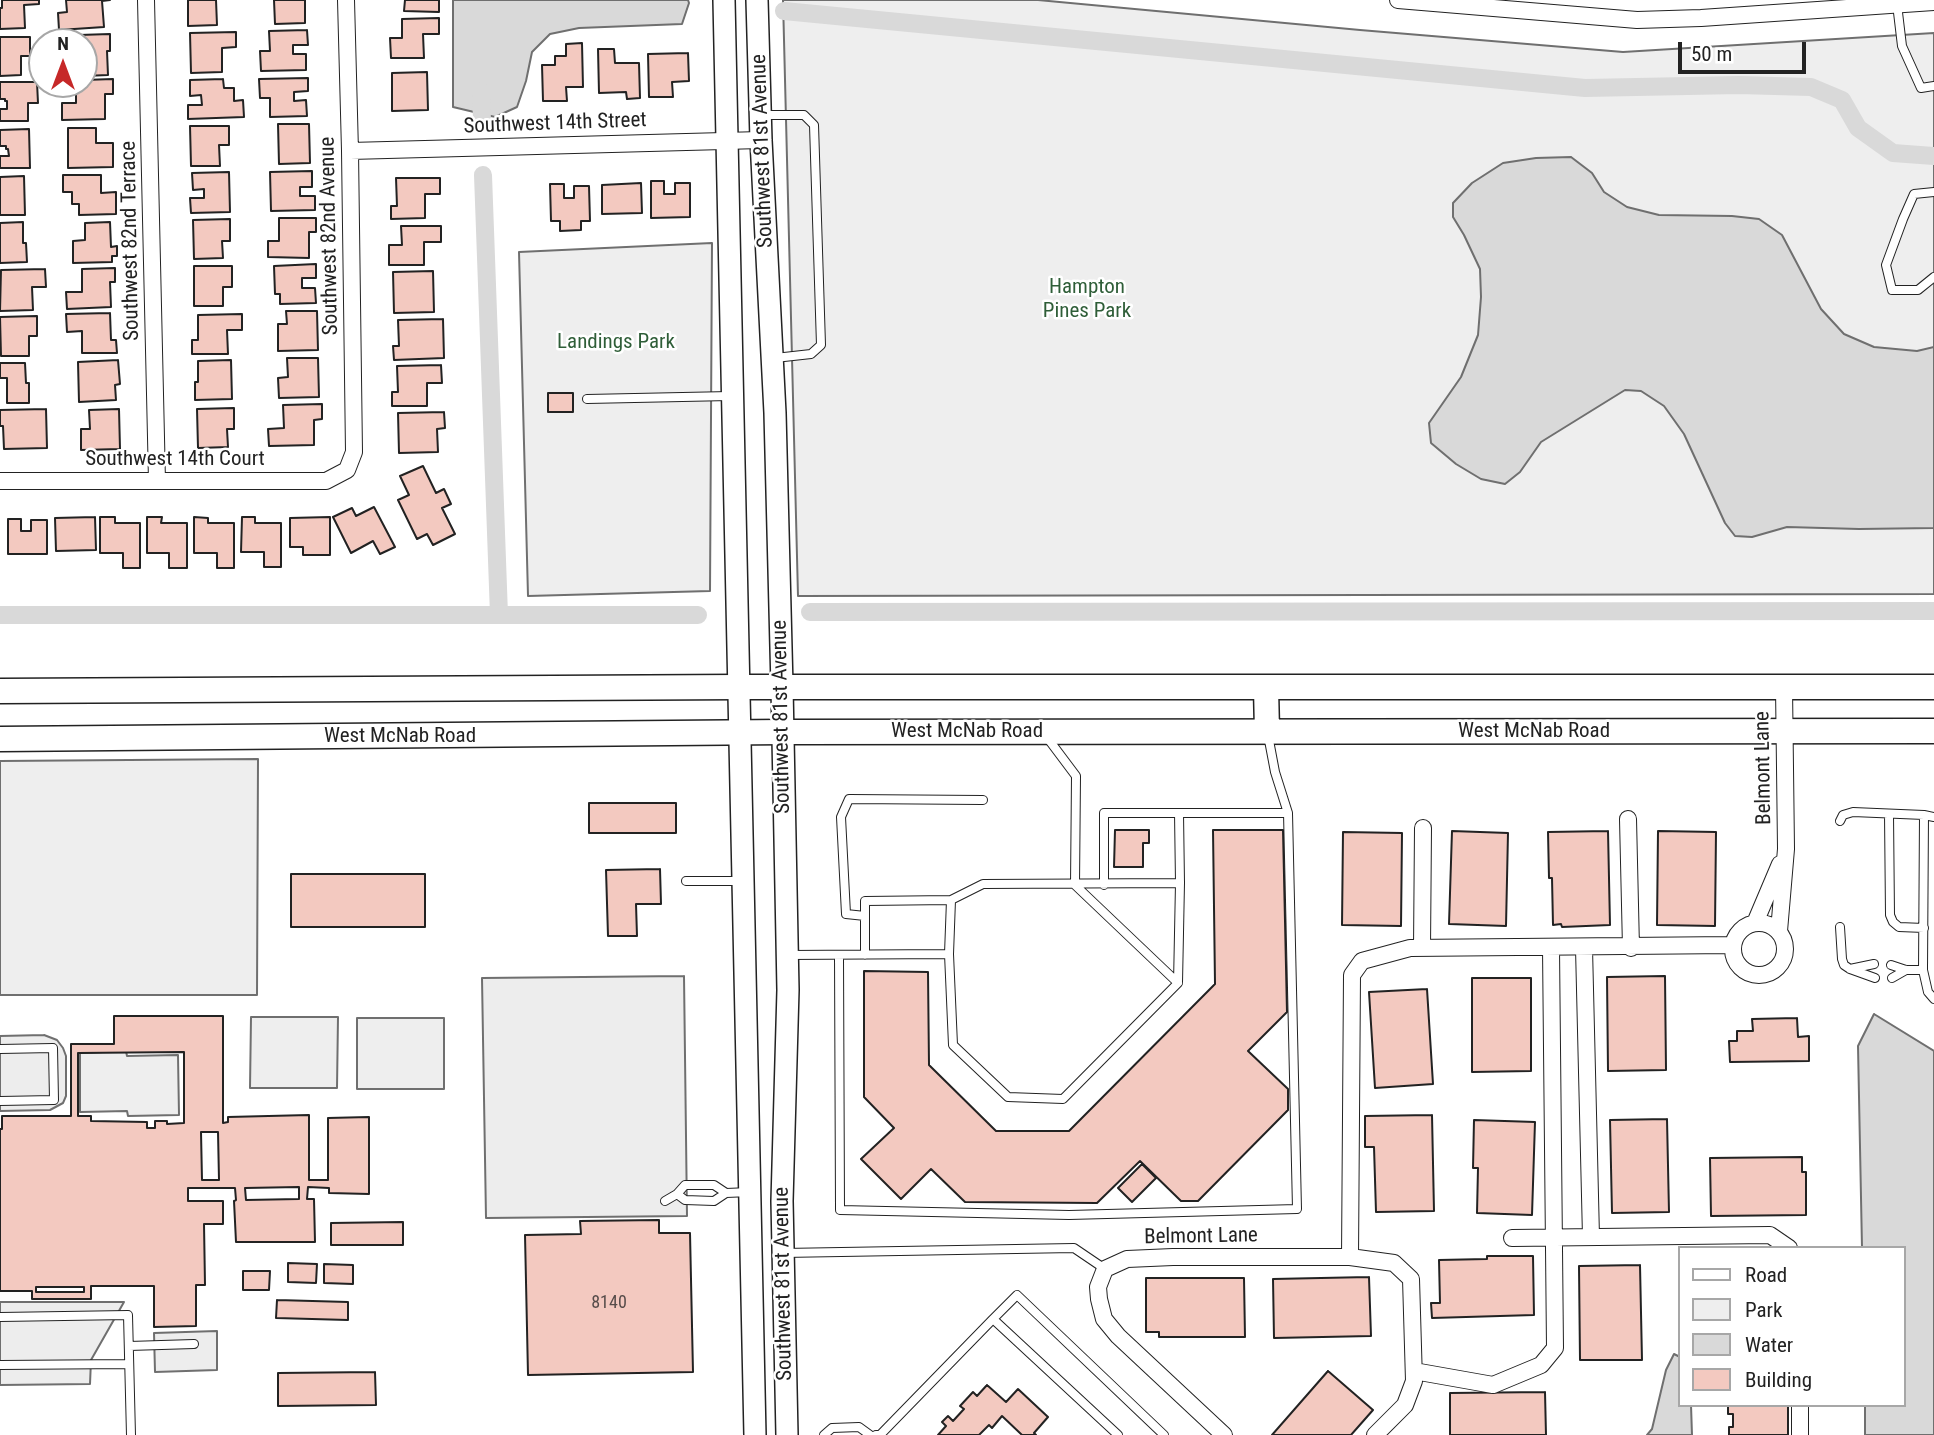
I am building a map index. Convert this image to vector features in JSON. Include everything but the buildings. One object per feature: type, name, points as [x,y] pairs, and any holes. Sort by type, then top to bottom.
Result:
[{"type":"main road","points":[[0,691],[740,687],[1934,687]]},
{"type":"main road","points":[[1266,687],[1267,733]]},
{"type":"main road","name":"West McNab Road","points":[[0,739],[741,733],[1934,731]]},
{"type":"street","name":"Southwest 82nd Terrace","points":[[146,0],[157,481]]},
{"type":"street","name":"Southwest 82nd Avenue","points":[[346,0],[354,452],[347,470]]},
{"type":"street","name":"Southwest 81st Avenue","points":[[724,0],[755,1435]]},
{"type":"street","name":"Southwest 81st Avenue","points":[[757,0],[772,358],[783,733],[787,956],[782,1201],[787,1435]]},
{"type":"street","points":[[1398,0],[1637,20],[1934,2]]},
{"type":"street","name":"Southwest 14th Street","points":[[350,151],[761,140]]},
{"type":"street","name":"Southwest 14th Court","points":[[0,481],[326,481],[347,470]]},
{"type":"street","name":"Belmont Lane","points":[[1784,687],[1786,849],[1779,931],[1785,948],[1784,956],[1774,970],[1766,974],[1749,974],[1735,962],[1732,945],[1740,930],[1755,923],[1786,849]]},
{"type":"street","points":[[1628,820],[1631,948]]},
{"type":"street","points":[[1422,948],[1423,828]]},
{"type":"street","points":[[1755,923],[1764,923],[1779,931]]},
{"type":"street","points":[[1350,1257],[1352,975],[1362,961],[1410,948],[1732,945]]},
{"type":"street","points":[[1414,1371],[1493,1385],[1541,1365],[1555,1348],[1551,948]]},
{"type":"street","points":[[1584,948],[1591,1237]]},
{"type":"street","points":[[1512,1238],[1770,1236],[1786,1246]]},
{"type":"street","name":"Belmont Lane","points":[[1105,1269],[1128,1259],[1350,1257],[1394,1263],[1411,1279],[1414,1381],[1405,1405],[1376,1435]]},
{"type":"street","points":[[1105,1269],[1098,1287],[1104,1319],[1118,1336],[1224,1435]]},
{"type":"street","points":[[1800,1407],[1800,1435]]},
{"type":"lane","points":[[1900,3],[1902,46],[1906,56],[1921,88],[1934,86]]},
{"type":"lane","points":[[760,115],[804,115],[814,125],[821,345],[811,354],[772,358]]},
{"type":"lane","points":[[1934,192],[1914,194],[1886,265],[1892,290],[1917,290],[1934,277]]},
{"type":"lane","points":[[587,399],[733,396]]},
{"type":"lane","points":[[1043,733],[1076,776],[1074,885],[1178,983]]},
{"type":"lane","points":[[839,955],[840,1210],[1069,1215],[1297,1209],[1288,813],[1275,772],[1267,733]]},
{"type":"lane","points":[[865,916],[846,914],[841,817],[849,799],[983,800]]},
{"type":"lane","points":[[1840,821],[1843,815],[1853,811],[1934,817]]},
{"type":"lane","points":[[1104,885],[1104,813],[1288,813]]},
{"type":"lane","points":[[951,900],[949,954],[953,1045],[1008,1097],[1063,1099],[1178,983],[1179,813]]},
{"type":"lane","points":[[1889,814],[1890,915],[1899,928],[1924,928]]},
{"type":"lane","points":[[1924,815],[1923,970],[1928,992],[1934,999]]},
{"type":"lane","points":[[686,881],[744,881]]},
{"type":"lane","points":[[865,955],[865,901],[951,900],[983,884],[1180,883]]},
{"type":"lane","points":[[1840,928],[1844,965],[1875,978]]},
{"type":"lane","points":[[787,956],[949,954]]},
{"type":"lane","points":[[1850,969],[1874,964]]},
{"type":"lane","points":[[1891,965],[1906,970],[1923,970]]},
{"type":"lane","points":[[1892,978],[1906,970]]},
{"type":"lane","points":[[0,1049],[53,1048],[54,1100],[0,1101]]},
{"type":"lane","points":[[665,1201],[685,1185],[715,1185],[726,1193]]},
{"type":"lane","points":[[677,1194],[685,1200],[714,1200],[726,1193],[750,1192]]},
{"type":"lane","points":[[783,1253],[1074,1248],[1105,1269]]},
{"type":"lane","points":[[879,1435],[1017,1295],[1164,1435]]},
{"type":"lane","points":[[0,1317],[128,1315],[131,1435]]},
{"type":"lane","points":[[993,1319],[1118,1435]]},
{"type":"lane","points":[[129,1346],[194,1344]]},
{"type":"lane","points":[[0,1365],[129,1364]]},
{"type":"lane","points":[[824,1435],[832,1428],[859,1427],[870,1435]]},
{"type":"green space","name":"Hampton Pines Park","points":[[783,0],[1038,0],[1623,52],[1934,33],[1934,594],[798,596]]},
{"type":"green space","name":"Landings Park","points":[[712,243],[710,591],[528,596],[519,252]]},
{"type":"green space","points":[[258,759],[257,995],[0,995],[0,761]]},
{"type":"green space","points":[[251,1017],[338,1017],[337,1088],[250,1088]]},
{"type":"green space","points":[[357,1018],[444,1018],[444,1089],[357,1089]]},
{"type":"green space","points":[[126,1051],[127,1056],[178,1055],[179,1115],[128,1116],[127,1111],[80,1112],[80,1053]]},
{"type":"shaded area","points":[[684,976],[687,1216],[486,1218],[482,978]]},
{"type":"shaded area","points":[[44,1035],[57,1040],[66,1056],[66,1096],[63,1103],[50,1110],[0,1111],[0,1036]]},
{"type":"shaded area","points":[[0,1302],[124,1302],[91,1360],[90,1384],[0,1385]]},
{"type":"shaded area","points":[[217,1331],[217,1370],[155,1372],[154,1333]]},
{"type":"water","points":[[453,0],[688,0],[689,3],[682,24],[579,28],[550,34],[532,52],[517,107],[495,117],[453,107]]},
{"type":"water","points":[[1571,157],[1592,173],[1604,192],[1627,207],[1659,215],[1759,219],[1782,235],[1821,309],[1844,334],[1874,347],[1917,351],[1934,347],[1934,528],[1787,527],[1752,537],[1735,536],[1725,523],[1684,434],[1664,406],[1641,391],[1625,390],[1541,442],[1520,472],[1505,484],[1481,479],[1456,464],[1431,443],[1429,423],[1461,377],[1478,335],[1480,269],[1453,217],[1453,203],[1472,183],[1503,163]]},
{"type":"water","points":[[1874,1014],[1934,1051],[1934,1435],[1865,1435],[1865,1407],[1906,1407],[1906,1246],[1862,1246],[1858,1046]]},
{"type":"water","points":[[1674,1354],[1678,1356],[1678,1407],[1691,1407],[1692,1435],[1647,1435],[1652,1429],[1666,1370]]},
{"type":"waterway","points":[[784,11],[1585,88],[1739,85],[1811,87],[1842,100],[1858,128],[1893,153],[1934,156]]},
{"type":"waterway","points":[[481,91],[482,121]]},
{"type":"waterway","points":[[483,175],[499,615]]},
{"type":"waterway","points":[[810,612],[1934,611]]},
{"type":"waterway","points":[[0,615],[698,615]]}]
